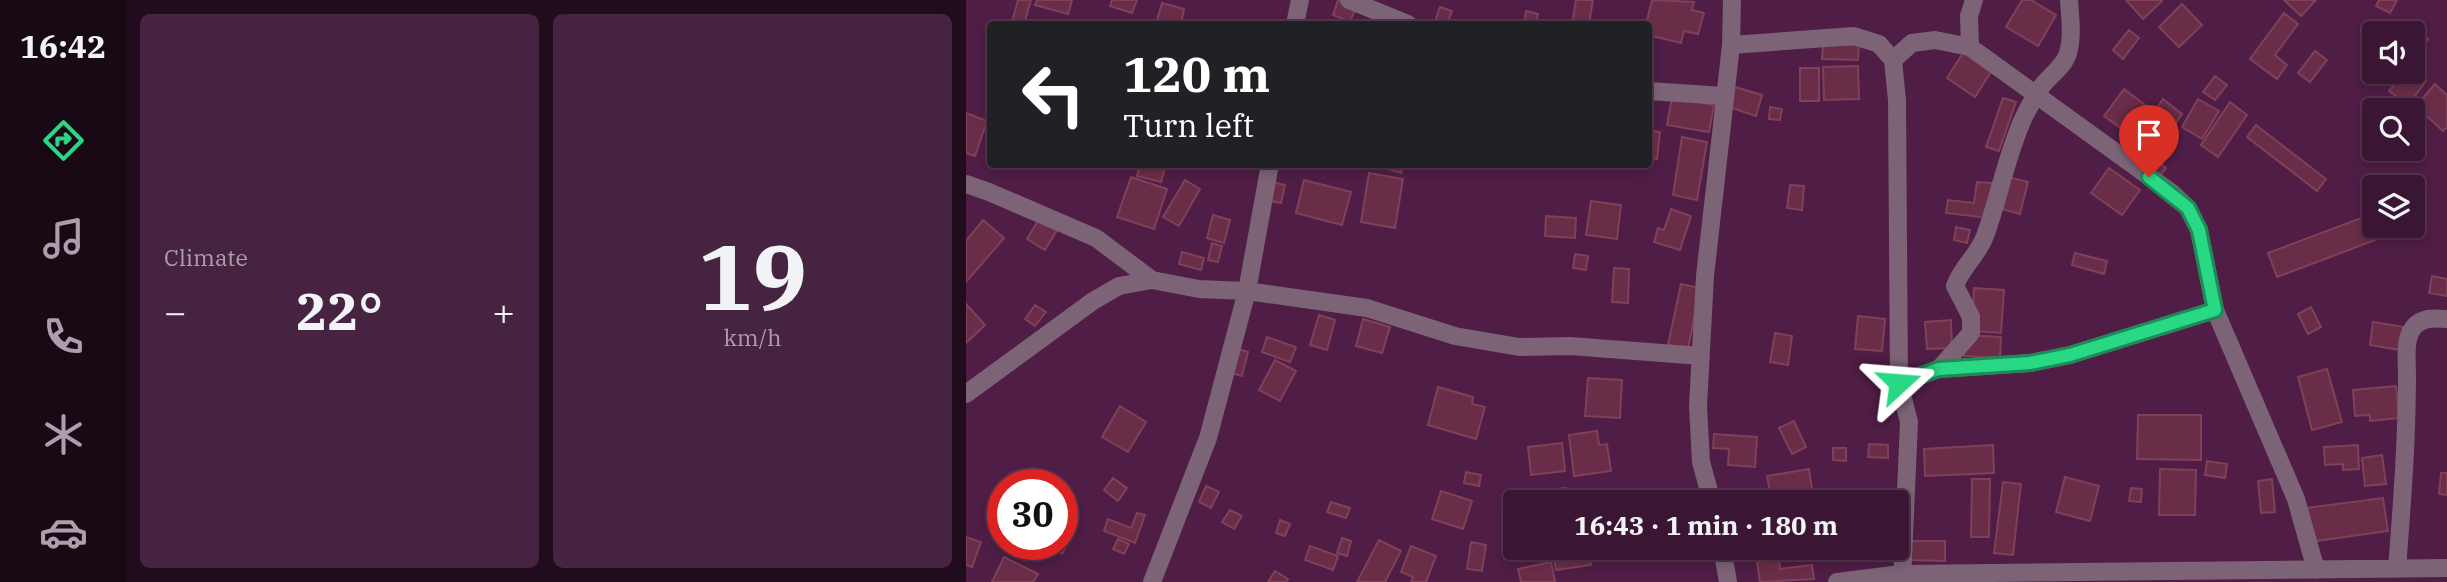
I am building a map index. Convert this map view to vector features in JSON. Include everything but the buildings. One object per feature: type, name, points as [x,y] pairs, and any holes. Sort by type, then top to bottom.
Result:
[{"type":"street","points":[[1296,21],[1300,0]]},
{"type":"street","points":[[1349,0],[1401,21]]},
{"type":"street","points":[[1709,490],[1701,462],[1698,406],[1700,356],[1705,276],[1731,46],[1732,0]]},
{"type":"street","points":[[1970,47],[1969,16],[1974,0]]},
{"type":"street","points":[[1939,369],[1970,333],[1971,317],[1955,286],[1959,274],[1984,239],[2007,160],[2024,118],[2043,85],[2068,55],[2071,32],[2069,0]]},
{"type":"street","points":[[1731,46],[1854,36],[1879,44],[1893,60],[1896,100],[1899,383],[1909,422],[1902,578]]},
{"type":"street","points":[[1893,60],[1912,43],[1935,40],[1970,47],[2172,193],[2188,208],[2199,230],[2215,310],[2296,499],[2316,570]]},
{"type":"street","points":[[1652,91],[1725,96]]},
{"type":"street","points":[[1152,582],[1208,438],[1247,291],[1269,168]]},
{"type":"street","points":[[966,184],[1096,238],[1152,280]]},
{"type":"street","points":[[966,394],[1093,301],[1119,286],[1152,280],[1199,289],[1247,291],[1367,309],[1455,336],[1519,347],[1570,346],[1700,356]]},
{"type":"street","points":[[1899,383],[1939,369],[2030,363],[2070,355],[2215,310]]},
{"type":"street","points":[[2398,569],[2407,421],[2407,346],[2411,330],[2418,322],[2430,318],[2447,319]]},
{"type":"street","points":[[1724,560],[1728,582]]},
{"type":"street","points":[[1837,582],[1902,578],[2202,576],[2316,570],[2447,568]]},
{"type":"route","points":[[1899,383],[1939,369],[2030,363],[2070,355],[2215,310],[2199,230],[2188,208],[2149,177]]}]
